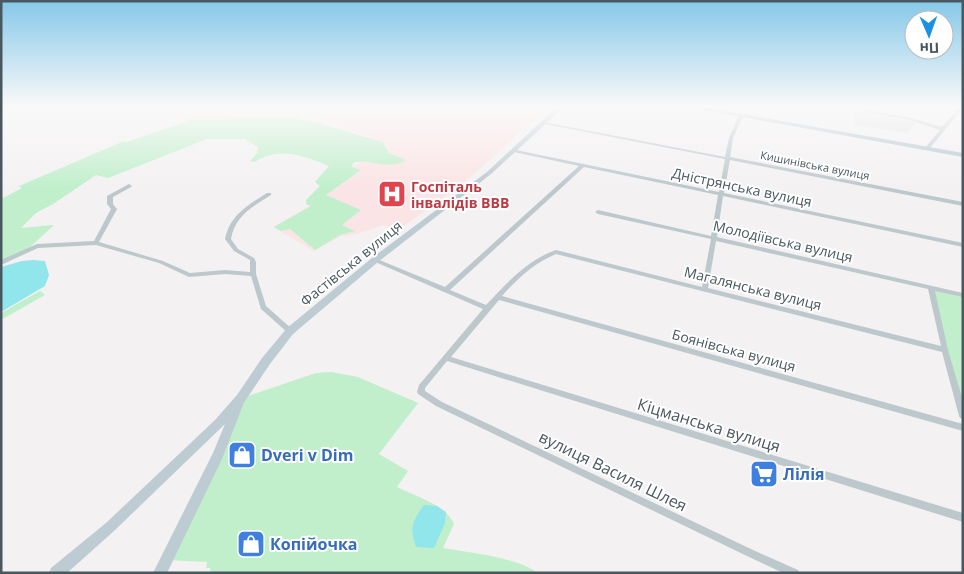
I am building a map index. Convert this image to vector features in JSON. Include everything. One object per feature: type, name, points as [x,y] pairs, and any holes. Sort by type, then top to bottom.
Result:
[{"type":"main road","name":"Фастівська вулиця","points":[[56,573],[110,527],[219,423],[241,398],[290,331],[375,260],[516,151],[535,133]]},
{"type":"main road","points":[[839,133],[963,155]]},
{"type":"main road","name":"Фастівська вулиця","points":[[160,573],[218,455],[241,398]]},
{"type":"street","name":"Кишинівська вулиця","points":[[596,133],[963,204]]},
{"type":"street","points":[[705,288],[733,133]]},
{"type":"street","points":[[927,148],[939,133]]},
{"type":"street","name":"Дністрянська вулиця","points":[[516,151],[963,245]]},
{"type":"street","points":[[447,289],[584,165]]},
{"type":"street","points":[[96,243],[114,209],[110,204],[110,196],[129,186]]},
{"type":"street","points":[[269,194],[242,213],[232,223],[228,239],[236,250],[251,256],[255,262],[254,274],[263,307],[290,331]]},
{"type":"street","name":"Молодіївська вулиця","points":[[598,212],[963,296]]},
{"type":"street","points":[[1,263],[37,246],[96,243],[161,262],[190,275],[225,272],[254,274]]},
{"type":"street","name":"Магалянська вулиця","points":[[498,297],[540,258],[556,252],[705,288],[944,350]]},
{"type":"street","points":[[375,260],[447,289],[487,308]]},
{"type":"street","points":[[931,288],[944,350],[963,416]]},
{"type":"street","points":[[446,358],[498,297]]},
{"type":"street","name":"Боянівська вулиця","points":[[498,297],[963,428]]},
{"type":"street","name":"вулиця Василя Шлея","points":[[446,358],[422,386],[421,392],[457,412],[750,554],[794,573]]},
{"type":"street","name":"Кіцманська вулиця","points":[[446,358],[963,518]]},
{"type":"shaded area","points":[[357,133],[520,133],[460,186],[398,230],[383,225],[357,234],[341,236],[314,251],[273,227],[310,206],[361,171],[353,167],[375,151],[391,156],[384,142]],"holes":[[[327,195],[342,225],[354,231],[340,235],[315,249],[290,229],[310,207]]]},
{"type":"green space","points":[[153,133],[351,133],[383,142],[389,153],[406,160],[393,165],[366,162],[353,163],[352,167],[361,170],[326,195],[361,210],[342,225],[355,231],[340,235],[315,250],[290,229],[281,231],[274,227],[311,206],[306,204],[306,200],[320,186],[315,182],[329,166],[292,154],[273,154],[255,162],[250,161],[257,153],[258,147],[245,139],[207,139],[108,178],[96,175],[36,213],[21,228],[54,225],[28,249],[1,261],[1,199],[22,188],[19,186],[124,141],[127,142]]},
{"type":"green space","points":[[931,288],[963,295],[963,418]]},
{"type":"green space","points":[[40,291],[45,295],[1,320],[1,313]]},
{"type":"green space","points":[[331,372],[358,377],[418,403],[379,454],[408,471],[397,487],[437,506],[450,517],[454,524],[443,548],[519,563],[537,573],[211,573],[210,568],[206,568],[207,562],[167,560],[242,398],[316,373]]},
{"type":"water","points":[[33,260],[45,261],[49,275],[45,286],[1,312],[1,267]]},
{"type":"water","points":[[424,505],[437,506],[446,512],[445,523],[434,548],[416,547],[414,540],[413,525]]},
{"type":"place","name":"Госпіталь інвалідів ВВВ","points":[[392,194]]},
{"type":"place","name":"Dveri v Dim","points":[[242,455]]},
{"type":"place","name":"Лілія","points":[[764,474]]},
{"type":"place","name":"Копійочка","points":[[251,544]]}]
